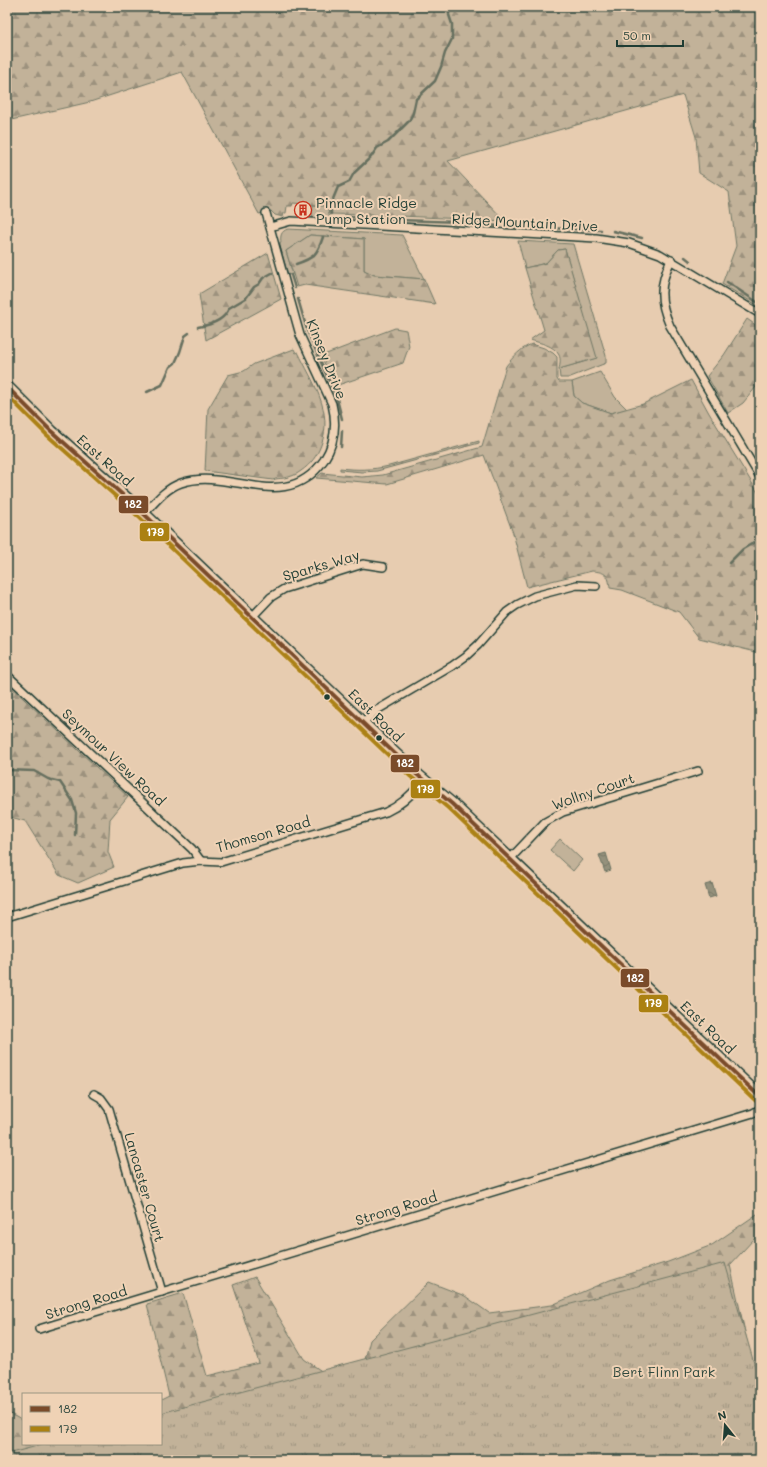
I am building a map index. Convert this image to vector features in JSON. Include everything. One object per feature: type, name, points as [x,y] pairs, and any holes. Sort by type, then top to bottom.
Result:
[{"type":"main road","name":"East Road","points":[[7,387],[51,431],[144,514],[362,723],[424,781],[452,804],[760,1097]]},
{"type":"street","name":"Kinsey Drive","points":[[144,514],[166,491],[182,483],[193,480],[210,480],[261,488],[272,488],[292,484],[311,474],[319,466],[330,450],[334,432],[334,414],[332,404],[300,335],[266,213]]},
{"type":"street","name":"Ridge Mountain Drive","points":[[270,227],[291,221],[596,238],[629,242],[644,247],[671,260],[760,314]]},
{"type":"street","points":[[671,260],[666,271],[662,287],[663,307],[670,326],[760,477]]},
{"type":"street","name":"Sparks Way","points":[[252,617],[271,597],[284,588],[363,564],[383,567]]},
{"type":"street","points":[[362,723],[376,710],[452,666],[466,656],[508,612],[517,605],[535,596],[577,584],[596,586]]},
{"type":"street","name":"Seymour View Road","points":[[7,675],[192,849],[200,861]]},
{"type":"street","name":"Wollny Court","points":[[510,859],[546,822],[563,812],[698,771]]},
{"type":"street","name":"Thomson Road","points":[[7,917],[183,863],[200,861],[221,862],[386,812],[398,807],[424,781]]},
{"type":"street","name":"Lancaster Court","points":[[94,1094],[101,1098],[109,1109],[162,1292]]},
{"type":"street","name":"Strong Road","points":[[39,1329],[753,1113],[760,1109]]},
{"type":"green space","points":[[7,7],[760,7],[760,307],[722,284],[736,246],[729,192],[699,173],[696,137],[683,95],[448,161],[505,221],[330,214],[327,206],[293,203],[292,206],[287,206],[286,213],[284,213],[283,217],[275,215],[271,211],[259,214],[182,72],[90,102],[7,121]]},
{"type":"green space","points":[[313,205],[327,206],[330,219],[312,218]]},
{"type":"green space","points":[[288,229],[402,235],[424,279],[374,275],[364,270],[364,239],[310,235],[286,251],[293,274],[288,275],[279,243],[281,243],[282,232]]},
{"type":"green space","points":[[310,235],[364,239],[364,270],[374,275],[424,279],[435,304],[305,285],[297,287],[286,251]]},
{"type":"green space","points":[[518,241],[573,244],[606,356],[606,363],[568,378],[560,378],[559,369],[596,358],[565,249],[558,250],[546,263],[525,268]]},
{"type":"green space","points":[[565,249],[597,358],[559,369],[560,358],[554,349],[530,340],[544,330],[525,268],[546,263],[558,250]]},
{"type":"green space","points":[[268,253],[281,299],[206,340],[199,294]]},
{"type":"green space","points":[[747,319],[760,328],[760,386],[756,387],[743,403],[728,413],[707,376],[724,355]]},
{"type":"green space","points":[[395,328],[406,330],[409,346],[403,363],[335,386],[321,356]]},
{"type":"green space","points":[[532,344],[544,348],[557,357],[557,379],[559,382],[572,382],[574,396],[582,403],[611,413],[643,404],[691,380],[709,413],[760,496],[760,653],[699,638],[679,612],[622,590],[610,588],[608,577],[601,572],[592,571],[527,587],[513,533],[484,455],[387,484],[316,478],[322,473],[362,477],[383,475],[482,447],[506,366],[518,353]]},
{"type":"green space","points":[[294,349],[296,353],[298,352],[315,385],[323,409],[325,421],[324,433],[316,456],[308,466],[295,475],[273,480],[205,471],[208,409],[228,375],[244,371],[254,364]]},
{"type":"green space","points":[[600,372],[615,397],[627,409],[611,413],[582,403],[574,396],[572,382]]},
{"type":"green space","points":[[479,441],[479,443],[377,471],[362,472],[340,470],[340,468],[364,469],[389,466]]},
{"type":"green space","points":[[7,683],[128,797],[110,819],[108,852],[114,867],[78,883],[59,875],[25,821],[7,816]]},
{"type":"green space","points":[[560,839],[582,860],[573,871],[550,850]]},
{"type":"green space","name":"Bert Flinn Park","points":[[760,1212],[760,1236],[754,1239],[730,1265],[747,1341],[760,1460],[115,1460],[162,1445],[162,1400],[169,1396],[147,1304],[183,1293],[207,1376],[259,1363],[233,1285],[255,1277],[304,1359],[349,1390],[362,1371],[370,1340],[429,1282],[465,1296],[489,1313],[552,1305],[610,1280],[668,1262],[712,1245]]},
{"type":"green space","name":"Bert Flinn Park","points":[[725,1263],[760,1384],[760,1460],[7,1460],[7,1454],[41,1445],[162,1445],[162,1413]]},
{"type":"green space","points":[[7,1412],[22,1420],[22,1445],[60,1445],[7,1460]]},
{"type":"water","points":[[606,853],[611,870],[605,872],[599,855]]},
{"type":"water","points":[[712,883],[716,896],[709,898],[705,885]]},
{"type":"waterway","points":[[331,214],[331,204],[338,187],[349,182],[354,173],[371,157],[377,148],[388,142],[409,121],[413,113],[416,99],[435,81],[445,53],[452,39],[452,24],[449,15],[449,7]]},
{"type":"waterway","points":[[347,217],[392,219]]},
{"type":"waterway","points":[[399,220],[460,222],[498,226]]},
{"type":"waterway","points":[[515,227],[601,230]]},
{"type":"waterway","points":[[613,231],[642,238]]},
{"type":"waterway","points":[[296,264],[311,258],[317,252],[323,237]]},
{"type":"waterway","points":[[685,257],[690,261]]},
{"type":"waterway","points":[[198,327],[221,319],[229,308],[246,298],[263,278],[272,273]]},
{"type":"waterway","points":[[291,275],[295,288]]},
{"type":"waterway","points":[[727,282],[760,304]]},
{"type":"waterway","points":[[298,299],[307,330],[337,399],[342,419]]},
{"type":"waterway","points":[[147,392],[162,385],[170,367],[175,363],[185,336],[189,333]]},
{"type":"waterway","points":[[341,447],[342,431]]},
{"type":"waterway","points":[[729,563],[743,549],[760,539]]},
{"type":"waterway","points":[[7,770],[34,771],[48,779],[60,782],[72,800],[76,813],[75,835]]},
{"type":"transit line","name":"182","points":[[7,387],[51,431],[144,514],[414,772],[452,804],[760,1097]]},
{"type":"transit line","name":"179","points":[[7,395],[47,435],[140,518],[410,776],[448,808],[756,1101]]},
{"type":"place","name":"Pinnacle Ridge Pump Station","points":[[303,210]]}]
